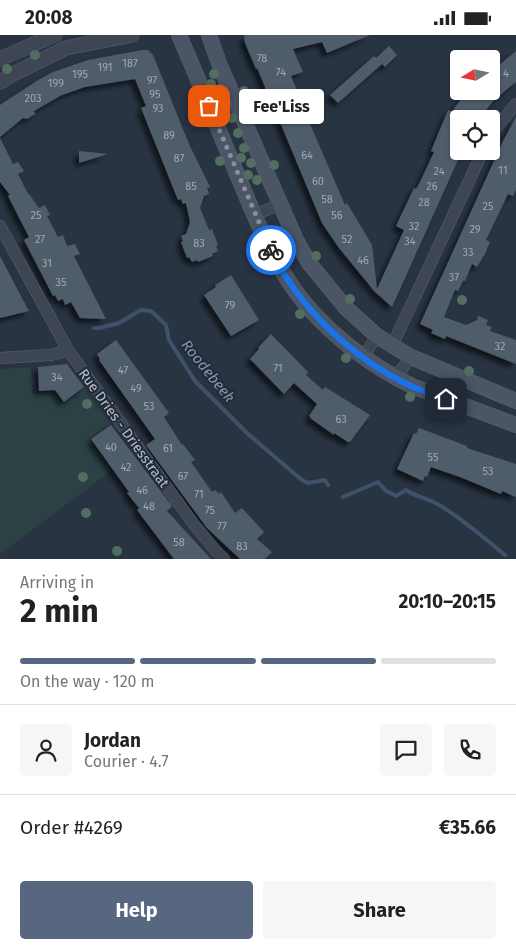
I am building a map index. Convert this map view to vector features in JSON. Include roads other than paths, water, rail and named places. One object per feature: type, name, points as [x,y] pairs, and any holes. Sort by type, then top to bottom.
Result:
[{"type":"main road","points":[[179,35],[254,215],[275,259],[306,305],[334,333],[363,357],[395,378],[412,387],[516,425]]},
{"type":"main road","points":[[209,35],[220,66],[296,240],[309,263],[346,308],[377,336],[411,357],[516,401]]},
{"type":"street","points":[[0,59],[54,35]]},
{"type":"street","points":[[0,82],[66,49],[132,35]]},
{"type":"street","points":[[500,123],[516,103]]},
{"type":"street","points":[[392,346],[479,160]]},
{"type":"street","points":[[254,215],[280,205]]},
{"type":"street","name":"Rue Dries - Driesstraat","points":[[0,226],[68,350],[193,523],[224,559]]},
{"type":"street","points":[[363,357],[377,336]]},
{"type":"street","points":[[0,359],[51,355],[68,350]]},
{"type":"street","points":[[395,378],[411,357]]},
{"type":"waterway","name":"Roodebeek","points":[[94,328],[119,323],[141,310],[151,311],[166,325],[169,340],[195,381],[248,434],[302,480],[308,483],[325,480],[328,485]]},
{"type":"waterway","name":"Roodebeek","points":[[343,497],[378,482],[385,490],[396,496],[406,490],[448,510],[505,555]]},
{"type":"place","name":"Fee'Liss","points":[[209,106]]}]
